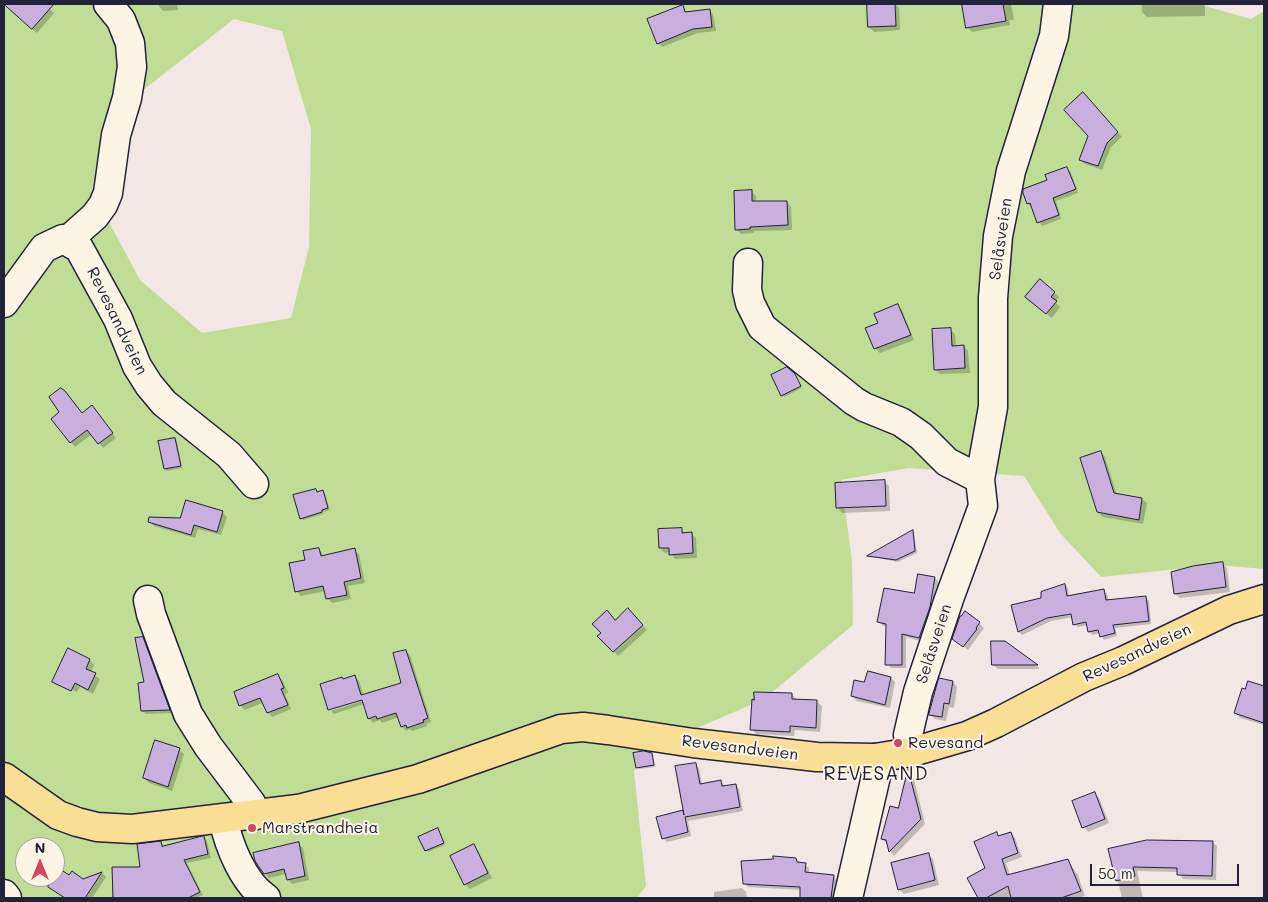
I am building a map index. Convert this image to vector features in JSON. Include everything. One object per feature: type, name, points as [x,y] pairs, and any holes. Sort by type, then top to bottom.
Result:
[{"type":"main road","name":"Revesandveien","points":[[4,777],[58,815],[97,827],[132,829],[298,810],[418,779],[561,729],[583,727],[693,744],[773,753],[817,757],[875,758],[912,752],[967,736],[1084,677],[1123,661],[1228,610],[1264,598]]},
{"type":"street","points":[[4,303],[44,248],[63,239],[67,241],[94,216],[103,205],[108,193],[116,135],[127,98],[132,67],[130,43],[121,20],[108,4]]},
{"type":"street","name":"Selåsveien","points":[[912,752],[908,735],[918,692],[949,598],[983,506],[980,479],[993,407],[993,298],[998,236],[1011,171],[1054,36],[1058,4]]},
{"type":"street","name":"Revesandveien","points":[[67,241],[79,248],[118,319],[137,366],[149,385],[164,404],[229,455],[254,484]]},
{"type":"street","points":[[748,263],[747,290],[750,304],[762,326],[854,401],[901,422],[921,436],[947,462],[980,479]]},
{"type":"street","points":[[148,600],[151,614],[188,714],[208,746],[251,803],[256,815]]},
{"type":"street","points":[[848,898],[876,776],[875,758]]},
{"type":"street","points":[[223,819],[226,834],[244,874],[255,891],[266,898]]},
{"type":"street","points":[[4,894],[7,898]]},
{"type":"green space","points":[[4,4],[1198,4],[1251,19],[1264,11],[1264,569],[1217,565],[1101,577],[1060,533],[1024,476],[908,468],[841,480],[852,560],[853,625],[764,699],[654,747],[634,771],[646,886],[637,898],[4,898]],"holes":[[[234,19],[282,31],[311,129],[309,247],[291,318],[202,333],[140,280],[110,224],[110,179],[142,91]]]},
{"type":"building","points":[[4,4],[54,4],[32,29]]},
{"type":"building","points":[[867,4],[895,4],[896,26],[868,27]]},
{"type":"building","points":[[962,4],[1003,4],[1006,21],[966,28]]},
{"type":"building","points":[[683,5],[685,12],[710,9],[712,27],[693,29],[657,44],[647,19]]},
{"type":"building","points":[[1083,92],[1118,132],[1107,143],[1098,166],[1079,160],[1088,136],[1064,110]]},
{"type":"building","points":[[1067,167],[1076,189],[1053,198],[1059,215],[1037,223],[1030,203],[1027,204],[1023,189],[1047,180],[1045,175]]},
{"type":"building","points":[[752,190],[752,201],[787,201],[788,225],[750,227],[750,229],[735,230],[734,191]]},
{"type":"building","points":[[1040,279],[1055,292],[1051,297],[1057,301],[1046,314],[1025,297]]},
{"type":"building","points":[[898,304],[911,335],[874,349],[865,328],[878,323],[874,314]]},
{"type":"building","points":[[951,328],[952,346],[964,345],[965,368],[934,370],[932,329]]},
{"type":"building","points":[[787,367],[795,374],[801,386],[781,396],[771,375]]},
{"type":"building","points":[[61,388],[82,413],[92,405],[113,433],[98,444],[87,430],[70,443],[51,419],[59,412],[49,397]]},
{"type":"building","points":[[175,438],[181,466],[164,469],[158,441]]},
{"type":"building","points":[[1101,451],[1114,493],[1142,498],[1139,520],[1097,512],[1080,458]]},
{"type":"building","points":[[885,480],[886,506],[836,508],[835,483]]},
{"type":"building","points":[[316,489],[317,492],[323,490],[328,508],[322,510],[322,512],[300,519],[293,495]]},
{"type":"building","points":[[186,500],[223,511],[217,532],[194,525],[191,535],[148,522],[149,517],[180,518]]},
{"type":"building","points":[[682,528],[682,533],[692,532],[693,553],[669,555],[669,548],[659,548],[658,529]]},
{"type":"building","points":[[913,530],[915,551],[896,560],[867,556]]},
{"type":"building","points":[[319,548],[321,556],[355,548],[361,578],[344,582],[347,595],[326,599],[323,586],[295,592],[289,563],[305,560],[303,551]]},
{"type":"building","points":[[1223,562],[1226,587],[1174,594],[1171,572],[1193,566]]},
{"type":"building","points":[[918,574],[935,577],[930,607],[919,638],[902,634],[902,665],[885,665],[886,624],[877,622],[884,588],[914,593]]},
{"type":"building","points":[[1065,584],[1067,596],[1104,589],[1106,600],[1146,596],[1149,621],[1113,625],[1115,633],[1100,637],[1098,630],[1088,632],[1086,622],[1073,625],[1071,614],[1047,618],[1018,632],[1011,605],[1041,598],[1041,592]]},
{"type":"building","points":[[628,608],[643,625],[613,652],[597,636],[601,633],[592,624],[607,610],[615,620]]},
{"type":"building","points":[[965,611],[980,622],[963,647],[952,639],[960,616]]},
{"type":"building","points":[[143,637],[170,710],[141,711],[138,683],[144,682],[135,638]]},
{"type":"building","points":[[991,641],[1005,641],[1038,665],[992,665]]},
{"type":"building","points":[[68,648],[90,659],[86,669],[96,673],[88,690],[75,683],[71,691],[52,682]]},
{"type":"building","points":[[406,650],[428,718],[423,720],[424,722],[407,728],[406,725],[401,727],[396,713],[377,719],[376,716],[368,719],[362,700],[328,710],[320,684],[355,675],[361,695],[401,683],[393,653]]},
{"type":"building","points":[[868,671],[891,677],[885,705],[851,696],[854,680],[864,682]]},
{"type":"building","points":[[278,674],[284,688],[281,689],[288,705],[267,713],[260,698],[239,706],[234,692]]},
{"type":"building","points":[[939,678],[953,681],[949,704],[944,703],[942,717],[929,715]]},
{"type":"building","points":[[1248,681],[1264,686],[1264,723],[1234,713],[1242,688],[1245,689]]},
{"type":"building","points":[[754,692],[792,693],[792,699],[817,700],[816,728],[790,726],[790,732],[750,730]]},
{"type":"building","points":[[155,740],[180,748],[168,787],[143,778]]},
{"type":"building","points":[[644,751],[652,753],[654,765],[636,768],[633,753]]},
{"type":"building","points":[[696,763],[700,784],[721,780],[722,786],[736,784],[740,807],[685,817],[688,832],[662,839],[656,817],[683,810],[684,815],[675,766]]},
{"type":"building","points":[[908,769],[921,819],[889,852],[886,840],[881,839],[890,806],[898,808]]},
{"type":"building","points":[[1095,792],[1105,819],[1082,828],[1072,801]]},
{"type":"building","points":[[438,828],[444,843],[425,851],[418,837]]},
{"type":"building","points":[[997,832],[998,836],[1011,832],[1018,853],[1002,859],[1007,875],[1068,859],[1081,891],[1061,898],[1011,898],[1008,886],[986,898],[978,898],[967,878],[985,868],[974,842]]},
{"type":"building","points":[[204,836],[208,854],[184,860],[200,892],[188,898],[113,898],[112,867],[140,867],[137,844],[161,841],[162,846]]},
{"type":"building","points":[[1147,840],[1213,841],[1212,876],[1177,875],[1177,868],[1133,867],[1135,876],[1116,881],[1108,849]]},
{"type":"building","points":[[299,842],[305,876],[287,880],[284,869],[264,874],[255,861],[253,853]]},
{"type":"building","points":[[474,844],[488,873],[464,885],[450,856]]},
{"type":"building","points":[[929,853],[935,880],[898,890],[891,863]]},
{"type":"building","points":[[773,856],[796,858],[797,862],[806,863],[805,872],[834,875],[831,898],[800,898],[800,887],[743,884],[741,861],[773,859]]},
{"type":"building","points":[[72,871],[83,879],[102,872],[85,898],[65,898],[48,887],[65,887],[65,872],[69,875]]},
{"type":"place","name":"Revesand","points":[[898,743]]},
{"type":"place","name":"Marstrandheia","points":[[252,828]]},
{"type":"district","name":"REVESAND","points":[[876,774]]}]
